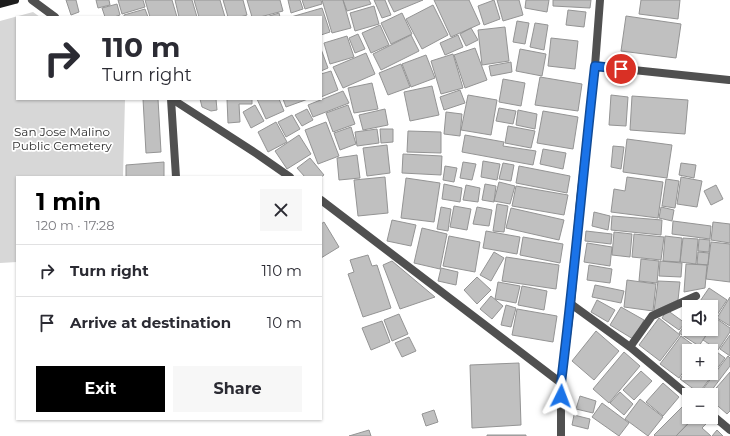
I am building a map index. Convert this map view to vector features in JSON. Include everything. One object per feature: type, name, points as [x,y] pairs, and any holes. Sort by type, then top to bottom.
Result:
[{"type":"main road","points":[[0,4],[11,1]]},
{"type":"street","points":[[32,0],[54,16]]},
{"type":"street","points":[[561,436],[561,383],[571,304],[580,201],[595,66],[600,0]]},
{"type":"street","points":[[595,66],[729,80]]},
{"type":"street","points":[[171,100],[176,176]]},
{"type":"street","points":[[173,100],[289,176]]},
{"type":"street","points":[[322,201],[561,383]]},
{"type":"street","points":[[630,347],[652,316],[696,296]]},
{"type":"street","points":[[571,304],[630,347],[682,390]]},
{"type":"street","points":[[718,420],[730,430]]},
{"type":"green space","name":"San Jose Malino Public Cemetery","points":[[33,12],[39,16],[18,16]]},
{"type":"green space","name":"San Jose Malino Public Cemetery","points":[[16,17],[16,100],[125,100],[123,176],[16,176],[16,262],[0,263],[0,21]]},
{"type":"building","points":[[66,0],[76,0],[79,12],[71,15]]},
{"type":"building","points":[[96,0],[109,0],[110,5],[98,8]]},
{"type":"building","points":[[118,0],[143,0],[145,7],[122,14]]},
{"type":"building","points":[[145,0],[172,0],[177,16],[150,16]]},
{"type":"building","points":[[175,0],[192,0],[197,16],[179,16]]},
{"type":"building","points":[[194,0],[220,0],[225,16],[199,16]]},
{"type":"building","points":[[223,0],[243,0],[247,15],[228,16]]},
{"type":"building","points":[[247,0],[280,0],[283,11],[264,16],[252,16]]},
{"type":"building","points":[[288,0],[300,0],[303,9],[291,13]]},
{"type":"building","points":[[302,0],[321,0],[322,4],[305,9]]},
{"type":"building","points":[[322,0],[343,0],[351,28],[332,33]]},
{"type":"building","points":[[343,0],[369,0],[371,4],[347,11]]},
{"type":"building","points":[[374,0],[385,0],[391,15],[382,18]]},
{"type":"building","points":[[388,0],[423,0],[394,12]]},
{"type":"building","points":[[434,0],[469,0],[480,24],[451,37]]},
{"type":"building","points":[[494,0],[500,19],[484,25],[478,6]]},
{"type":"building","points":[[497,0],[519,0],[523,15],[503,21]]},
{"type":"building","points":[[526,0],[549,0],[547,12],[525,8]]},
{"type":"building","points":[[553,0],[591,0],[590,8],[553,6]]},
{"type":"building","points":[[641,0],[680,0],[678,19],[639,14]]},
{"type":"building","points":[[117,4],[120,15],[105,16],[102,8]]},
{"type":"building","points":[[433,5],[448,35],[422,49],[406,19]]},
{"type":"building","points":[[374,6],[379,24],[355,31],[350,13]]},
{"type":"building","points":[[322,8],[330,32],[322,35],[322,16],[294,16]]},
{"type":"building","points":[[145,9],[148,16],[124,16]]},
{"type":"building","points":[[568,10],[586,12],[584,27],[566,25]]},
{"type":"building","points":[[279,13],[280,16],[269,16]]},
{"type":"building","points":[[402,13],[412,34],[391,44],[381,23]]},
{"type":"building","points":[[626,16],[681,24],[676,58],[621,51]]},
{"type":"building","points":[[517,21],[529,23],[525,44],[513,42]]},
{"type":"building","points":[[535,23],[548,25],[544,50],[530,47]]},
{"type":"building","points":[[380,25],[389,45],[371,53],[362,33]]},
{"type":"building","points":[[505,27],[509,61],[482,65],[478,30]]},
{"type":"building","points":[[471,28],[478,40],[466,46],[460,34]]},
{"type":"building","points":[[358,34],[365,49],[355,53],[349,38]]},
{"type":"building","points":[[411,35],[419,51],[381,70],[373,54]]},
{"type":"building","points":[[458,35],[463,47],[445,55],[440,43]]},
{"type":"building","points":[[347,36],[354,57],[330,64],[324,43]]},
{"type":"building","points":[[551,38],[578,41],[575,69],[548,66]]},
{"type":"building","points":[[475,48],[487,80],[465,88],[454,55]]},
{"type":"building","points":[[520,49],[546,54],[542,76],[516,71]]},
{"type":"building","points":[[322,52],[328,68],[322,71]]},
{"type":"building","points":[[366,53],[375,74],[343,88],[333,67]]},
{"type":"building","points":[[453,54],[463,88],[441,94],[431,61]]},
{"type":"building","points":[[426,55],[435,78],[411,87],[402,64]]},
{"type":"building","points":[[511,62],[512,72],[491,76],[489,66]]},
{"type":"building","points":[[401,64],[410,87],[388,95],[379,73]]},
{"type":"building","points":[[331,71],[338,90],[322,97],[322,74]]},
{"type":"building","points":[[540,77],[582,84],[578,111],[535,105]]},
{"type":"building","points":[[503,79],[525,83],[521,106],[499,102]]},
{"type":"building","points":[[372,83],[378,109],[354,113],[348,88]]},
{"type":"building","points":[[432,86],[439,115],[410,121],[404,92]]},
{"type":"building","points":[[460,90],[465,103],[444,110],[440,97]]},
{"type":"building","points":[[343,91],[349,103],[313,117],[308,105]]},
{"type":"building","points":[[468,95],[497,100],[491,135],[461,130]]},
{"type":"building","points":[[611,95],[628,97],[626,126],[609,125]]},
{"type":"building","points":[[632,96],[688,100],[685,134],[630,130]]},
{"type":"building","points":[[143,100],[158,100],[161,152],[146,153]]},
{"type":"building","points":[[200,100],[216,100],[217,110],[211,111],[202,107]]},
{"type":"building","points":[[227,100],[252,100],[252,104],[239,104],[240,122],[228,123]]},
{"type":"building","points":[[257,100],[279,100],[284,111],[266,119]]},
{"type":"building","points":[[283,100],[305,100],[286,107]]},
{"type":"building","points":[[255,105],[264,121],[251,128],[243,112]]},
{"type":"building","points":[[348,105],[355,124],[333,132],[326,113]]},
{"type":"building","points":[[499,108],[516,111],[513,124],[496,121]]},
{"type":"building","points":[[307,109],[313,120],[302,126],[295,115]]},
{"type":"building","points":[[385,109],[388,125],[363,130],[359,115]]},
{"type":"building","points":[[518,110],[537,114],[535,129],[516,125]]},
{"type":"building","points":[[543,111],[578,117],[573,149],[537,143]]},
{"type":"building","points":[[446,112],[462,114],[460,136],[444,134]]},
{"type":"building","points":[[292,115],[300,129],[286,137],[278,122]]},
{"type":"building","points":[[276,122],[287,142],[268,152],[258,132]]},
{"type":"building","points":[[326,122],[339,156],[318,164],[305,130]]},
{"type":"building","points":[[508,126],[535,131],[531,148],[505,143]]},
{"type":"building","points":[[351,127],[356,144],[340,150],[334,133]]},
{"type":"building","points":[[377,129],[379,143],[357,146],[355,132]]},
{"type":"building","points":[[380,129],[393,129],[393,142],[381,143]]},
{"type":"building","points":[[408,131],[441,132],[441,153],[407,152]]},
{"type":"building","points":[[299,135],[311,154],[287,169],[275,151]]},
{"type":"building","points":[[465,135],[504,142],[503,146],[536,151],[533,165],[462,152]]},
{"type":"building","points":[[627,139],[672,145],[667,178],[623,172]]},
{"type":"building","points":[[387,145],[390,173],[367,176],[363,148]]},
{"type":"building","points":[[613,146],[624,147],[621,169],[611,167]]},
{"type":"building","points":[[543,149],[566,153],[563,169],[540,164]]},
{"type":"building","points":[[403,154],[442,156],[441,175],[402,173]]},
{"type":"building","points":[[357,155],[360,178],[339,180],[337,158]]},
{"type":"building","points":[[310,158],[324,175],[322,176],[304,176],[297,168]]},
{"type":"building","points":[[483,161],[500,164],[497,180],[481,177]]},
{"type":"building","points":[[164,162],[164,176],[126,176],[126,165]]},
{"type":"building","points":[[463,162],[476,164],[472,180],[460,178]]},
{"type":"building","points":[[503,163],[514,165],[511,181],[499,179]]},
{"type":"building","points":[[681,163],[696,165],[694,178],[679,175]]},
{"type":"building","points":[[445,166],[457,168],[454,182],[443,180]]},
{"type":"building","points":[[519,166],[570,176],[567,193],[516,183]]},
{"type":"building","points":[[385,177],[388,213],[358,216],[354,180]]},
{"type":"building","points":[[627,177],[663,182],[658,218],[611,212],[614,189],[625,191]]},
{"type":"building","points":[[681,177],[702,181],[697,207],[677,204]]},
{"type":"building","points":[[406,178],[440,183],[434,222],[401,218]]},
{"type":"building","points":[[666,179],[679,181],[675,208],[662,206]]},
{"type":"building","points":[[499,182],[515,186],[510,204],[494,201]]},
{"type":"building","points":[[444,184],[462,188],[460,202],[442,199]]},
{"type":"building","points":[[485,184],[496,186],[494,202],[482,200]]},
{"type":"building","points":[[466,185],[480,188],[478,202],[463,200]]},
{"type":"building","points":[[716,185],[723,199],[711,205],[704,191]]},
{"type":"building","points":[[516,186],[568,195],[564,215],[512,206]]},
{"type":"building","points":[[497,204],[508,206],[504,232],[493,231]]},
{"type":"building","points":[[454,206],[471,209],[467,230],[450,227]]},
{"type":"building","points":[[441,207],[451,209],[448,231],[437,229]]},
{"type":"building","points":[[477,207],[492,210],[489,226],[473,224]]},
{"type":"building","points":[[661,207],[674,210],[672,221],[659,218]]},
{"type":"building","points":[[511,208],[564,220],[559,240],[506,228]]},
{"type":"building","points":[[594,212],[610,216],[608,230],[592,226]]},
{"type":"building","points":[[612,216],[662,220],[661,235],[611,230]]},
{"type":"building","points":[[392,220],[416,225],[411,246],[387,241]]},
{"type":"building","points":[[673,221],[711,226],[710,239],[672,234]]},
{"type":"building","points":[[324,222],[339,247],[322,257],[322,223]]},
{"type":"building","points":[[713,222],[730,224],[730,243],[711,240]]},
{"type":"building","points":[[422,228],[447,234],[440,269],[414,263]]},
{"type":"building","points":[[486,231],[520,237],[517,254],[483,248]]},
{"type":"building","points":[[586,231],[612,234],[611,244],[585,241]]},
{"type":"building","points":[[614,232],[632,234],[630,257],[612,255]]},
{"type":"building","points":[[634,234],[664,237],[661,260],[632,257]]},
{"type":"building","points":[[449,236],[480,242],[475,272],[443,266]]},
{"type":"building","points":[[665,236],[682,238],[680,262],[663,261]]},
{"type":"building","points":[[523,237],[563,244],[560,263],[520,255]]},
{"type":"building","points":[[683,238],[698,239],[696,264],[680,262]]},
{"type":"building","points":[[699,239],[710,240],[709,252],[698,251]]},
{"type":"building","points":[[711,242],[730,244],[730,282],[706,279]]},
{"type":"building","points":[[587,243],[612,247],[610,266],[584,262]]},
{"type":"building","points":[[494,252],[504,258],[491,281],[480,275]]},
{"type":"building","points":[[698,252],[709,253],[708,265],[697,264]]},
{"type":"building","points":[[368,255],[372,266],[377,265],[391,308],[363,317],[348,274],[354,272],[350,260]]},
{"type":"building","points":[[506,257],[559,265],[556,289],[502,281]]},
{"type":"building","points":[[641,259],[659,261],[657,283],[639,281]]},
{"type":"building","points":[[392,261],[435,297],[400,309],[383,265]]},
{"type":"building","points":[[660,261],[682,263],[681,277],[659,276]]},
{"type":"building","points":[[686,264],[707,265],[705,288],[684,292]]},
{"type":"building","points":[[589,265],[612,269],[610,283],[587,280]]},
{"type":"building","points":[[441,268],[458,272],[456,285],[438,281]]},
{"type":"building","points":[[477,277],[491,290],[477,304],[464,290]]},
{"type":"building","points":[[627,280],[656,284],[653,311],[624,307]]},
{"type":"building","points":[[658,281],[680,282],[678,300],[654,311]]},
{"type":"building","points":[[498,282],[520,286],[516,303],[495,299]]},
{"type":"building","points":[[595,285],[624,291],[621,303],[592,297]]},
{"type":"building","points":[[522,286],[547,291],[544,310],[518,305]]},
{"type":"building","points":[[709,288],[727,300],[718,314],[718,300],[701,300]]},
{"type":"building","points":[[491,296],[503,306],[492,319],[480,309]]},
{"type":"building","points":[[730,297],[730,326],[718,319]]},
{"type":"building","points":[[597,300],[615,310],[608,322],[591,312]]},
{"type":"building","points":[[506,305],[516,308],[511,327],[501,325]]},
{"type":"building","points":[[621,307],[644,320],[633,339],[610,325]]},
{"type":"building","points":[[517,309],[557,316],[553,342],[512,335]]},
{"type":"building","points":[[667,310],[682,321],[682,326],[679,330],[662,318]]},
{"type":"building","points":[[399,314],[408,334],[392,341],[384,320]]},
{"type":"building","points":[[659,318],[680,335],[660,361],[639,345]]},
{"type":"building","points":[[718,320],[730,328],[730,332],[718,350],[718,344],[709,344],[703,340],[706,336],[718,336]]},
{"type":"building","points":[[382,321],[390,342],[371,350],[362,328]]},
{"type":"building","points":[[596,331],[619,351],[594,380],[572,361]]},
{"type":"building","points":[[730,335],[730,356],[720,349]]},
{"type":"building","points":[[681,336],[692,344],[682,344],[682,374],[679,378],[660,364]]},
{"type":"building","points":[[684,336],[705,336],[700,344],[696,344]]},
{"type":"building","points":[[409,337],[416,351],[402,357],[395,343]]},
{"type":"building","points":[[624,352],[640,366],[609,403],[593,389]]},
{"type":"building","points":[[718,353],[725,358],[718,367]]},
{"type":"building","points":[[728,356],[730,358],[730,366],[713,388],[704,388],[710,380],[718,380],[718,369]]},
{"type":"building","points":[[519,363],[521,425],[472,428],[470,365]]},
{"type":"building","points":[[641,371],[652,381],[634,400],[623,390]]},
{"type":"building","points":[[730,372],[730,411],[727,414],[718,406],[718,388],[716,388]]},
{"type":"building","points":[[682,376],[682,380],[709,380],[703,388],[692,388],[680,379]]},
{"type":"building","points":[[663,383],[679,397],[663,416],[646,402]]},
{"type":"building","points":[[620,392],[633,404],[624,415],[610,403]]},
{"type":"building","points":[[580,396],[596,401],[593,413],[576,409]]},
{"type":"building","points":[[640,399],[663,417],[648,436],[625,419]]},
{"type":"building","points":[[602,403],[629,423],[619,436],[592,417]]},
{"type":"building","points":[[682,407],[682,424],[687,424],[676,436],[654,435]]},
{"type":"building","points":[[434,410],[438,422],[426,426],[422,414]]},
{"type":"building","points":[[574,415],[590,419],[588,429],[572,425]]},
{"type":"building","points":[[688,424],[706,424],[702,428],[711,436],[676,436]]},
{"type":"building","points":[[369,430],[371,436],[349,436]]},
{"type":"building","points":[[717,430],[723,436],[712,436]]},
{"type":"building","points":[[526,435],[526,436],[487,436]]},
{"type":"route","points":[[561,396],[561,383],[571,304],[580,201],[595,66],[621,69]]}]
